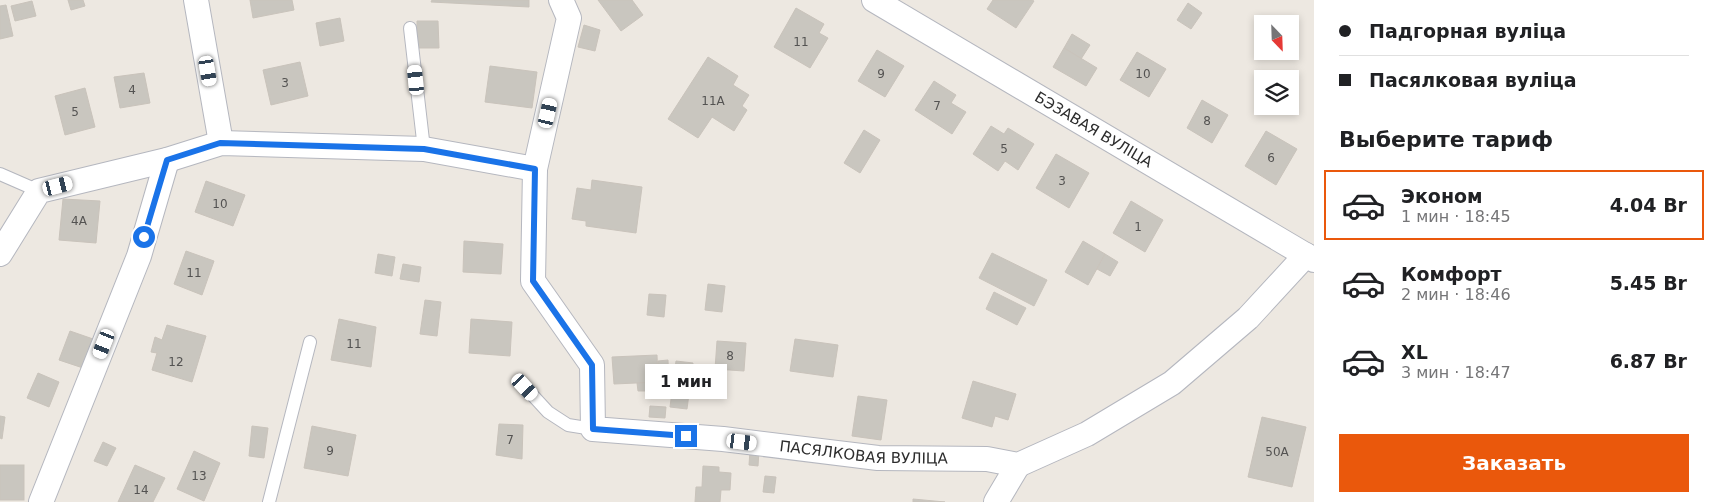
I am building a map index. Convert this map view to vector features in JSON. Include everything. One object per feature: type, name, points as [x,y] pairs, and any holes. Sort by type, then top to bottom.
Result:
[{"type":"street","points":[[196,0],[220,143]]},
{"type":"street","points":[[561,0],[569,18],[535,169],[533,281],[592,365],[593,429]]},
{"type":"street","name":"БЭЗАВАЯ ВУЛІЦА","points":[[874,0],[1310,258]]},
{"type":"street","points":[[0,254],[39,191],[167,160],[220,143],[424,149],[535,169]]},
{"type":"street","points":[[41,502],[139,256],[167,160]]},
{"type":"street","points":[[996,502],[1018,465],[1087,434],[1172,383],[1248,318],[1310,258]]},
{"type":"street","name":"ПАСЯЛКОВАЯ ВУЛІЦА","points":[[593,429],[723,439],[878,458],[987,458],[1018,465]]},
{"type":"lane","points":[[410,28],[424,149]]},
{"type":"lane","points":[[0,174],[39,191]]},
{"type":"lane","points":[[269,502],[310,342]]},
{"type":"lane","points":[[525,387],[548,412],[568,425],[593,429]]},
{"type":"building","points":[[68,0],[83,0],[85,6],[71,10]]},
{"type":"building","points":[[250,0],[292,0],[294,10],[253,18]]},
{"type":"building","points":[[432,0],[529,0],[529,7],[431,2]]},
{"type":"building","points":[[598,0],[632,0],[643,15],[621,31]]},
{"type":"building","points":[[993,0],[1034,1],[1016,28],[987,9]]},
{"type":"building","points":[[32,1],[36,16],[15,21],[11,6]]},
{"type":"building","points":[[1188,3],[1202,13],[1191,29],[1177,20]]},
{"type":"building","points":[[6,5],[13,36],[0,39],[0,6]]},
{"type":"building","points":[[796,8],[824,24],[819,33],[828,38],[810,68],[774,47]]},
{"type":"building","points":[[340,18],[344,41],[320,46],[316,23]]},
{"type":"building","points":[[417,21],[438,21],[439,48],[417,48]]},
{"type":"building","points":[[584,25],[600,30],[595,51],[578,47]]},
{"type":"building","points":[[1072,34],[1090,45],[1081,59],[1064,48]]},
{"type":"building","points":[[1064,48],[1097,68],[1086,86],[1053,67]]},
{"type":"building","points":[[877,50],[904,66],[885,97],[858,81]]},
{"type":"building","points":[[1137,52],[1166,69],[1149,97],[1120,80]]},
{"type":"building","points":[[708,57],[738,76],[733,85],[749,95],[742,106],[747,110],[734,131],[712,117],[698,138],[668,119]]},
{"type":"building","points":[[300,62],[308,96],[271,105],[263,70]]},
{"type":"building","points":[[490,66],[537,72],[532,108],[485,102]]},
{"type":"building","points":[[144,73],[150,103],[120,108],[114,77]]},
{"type":"building","points":[[934,81],[956,95],[951,103],[966,112],[952,134],[915,110]]},
{"type":"building","points":[[85,88],[95,127],[65,135],[55,96]]},
{"type":"building","points":[[1202,100],[1228,115],[1212,143],[1187,128]]},
{"type":"building","points":[[991,126],[1004,134],[1008,128],[1034,144],[1018,170],[1005,161],[998,171],[973,154]]},
{"type":"building","points":[[864,130],[880,140],[860,173],[844,163]]},
{"type":"building","points":[[1266,131],[1297,149],[1276,185],[1245,166]]},
{"type":"building","points":[[1056,154],[1089,173],[1069,208],[1036,188]]},
{"type":"building","points":[[592,180],[642,187],[636,233],[586,226],[586,221],[572,219],[577,188],[591,190]]},
{"type":"building","points":[[206,181],[245,195],[233,226],[195,212]]},
{"type":"building","points":[[63,199],[100,201],[96,243],[59,240]]},
{"type":"building","points":[[1131,201],[1163,220],[1145,252],[1113,233]]},
{"type":"building","points":[[464,241],[503,244],[501,274],[463,272]]},
{"type":"building","points":[[1083,241],[1105,254],[1088,285],[1065,272]]},
{"type":"building","points":[[186,251],[214,261],[202,295],[174,284]]},
{"type":"building","points":[[992,253],[1047,280],[1034,306],[979,278]]},
{"type":"building","points":[[378,254],[395,257],[392,276],[375,273]]},
{"type":"building","points":[[1105,254],[1118,262],[1110,276],[1097,269]]},
{"type":"building","points":[[403,264],[421,267],[419,282],[400,279]]},
{"type":"building","points":[[708,284],[725,286],[722,312],[705,310]]},
{"type":"building","points":[[994,292],[1026,308],[1017,325],[986,309]]},
{"type":"building","points":[[649,294],[666,295],[664,317],[647,315]]},
{"type":"building","points":[[425,300],[441,302],[437,336],[420,334]]},
{"type":"building","points":[[339,319],[376,327],[371,367],[331,360]]},
{"type":"building","points":[[471,319],[512,322],[510,356],[469,353]]},
{"type":"building","points":[[167,325],[206,336],[192,382],[152,370],[157,353],[151,352],[155,337],[162,340]]},
{"type":"building","points":[[70,331],[96,340],[86,369],[59,360]]},
{"type":"building","points":[[795,339],[838,345],[833,377],[790,371]]},
{"type":"building","points":[[717,341],[746,343],[744,371],[715,369]]},
{"type":"building","points":[[657,355],[658,382],[614,384],[612,357]]},
{"type":"building","points":[[668,360],[669,390],[659,391],[658,361]]},
{"type":"building","points":[[676,361],[693,363],[687,409],[670,407]]},
{"type":"building","points":[[38,373],[59,382],[49,407],[27,398]]},
{"type":"building","points":[[973,381],[1016,394],[1008,420],[995,416],[992,427],[962,418]]},
{"type":"building","points":[[658,382],[659,391],[638,391],[637,383]]},
{"type":"building","points":[[858,396],[887,400],[881,440],[852,436]]},
{"type":"building","points":[[650,406],[666,407],[665,418],[649,417]]},
{"type":"building","points":[[0,416],[5,417],[2,439],[0,438]]},
{"type":"building","points":[[1262,417],[1306,427],[1292,487],[1248,477]]},
{"type":"building","points":[[499,424],[523,425],[522,459],[496,455]]},
{"type":"building","points":[[252,426],[268,428],[264,458],[249,456]]},
{"type":"building","points":[[312,426],[356,435],[348,476],[304,468]]},
{"type":"building","points":[[103,442],[116,448],[107,466],[94,461]]},
{"type":"building","points":[[194,451],[220,463],[204,501],[177,489]]},
{"type":"building","points":[[750,451],[759,451],[758,466],[749,465]]},
{"type":"building","points":[[0,465],[24,465],[24,500],[0,500]]},
{"type":"building","points":[[135,465],[165,478],[153,502],[118,502]]},
{"type":"building","points":[[703,466],[719,467],[719,472],[731,473],[730,490],[721,490],[720,502],[695,502],[696,487],[702,487]]},
{"type":"building","points":[[765,476],[776,477],[774,493],[763,492]]},
{"type":"building","points":[[913,499],[945,502],[913,502]]},
{"type":"route","points":[[144,237],[167,160],[220,143],[424,149],[535,169],[533,281],[592,365],[593,429],[686,436]]}]
